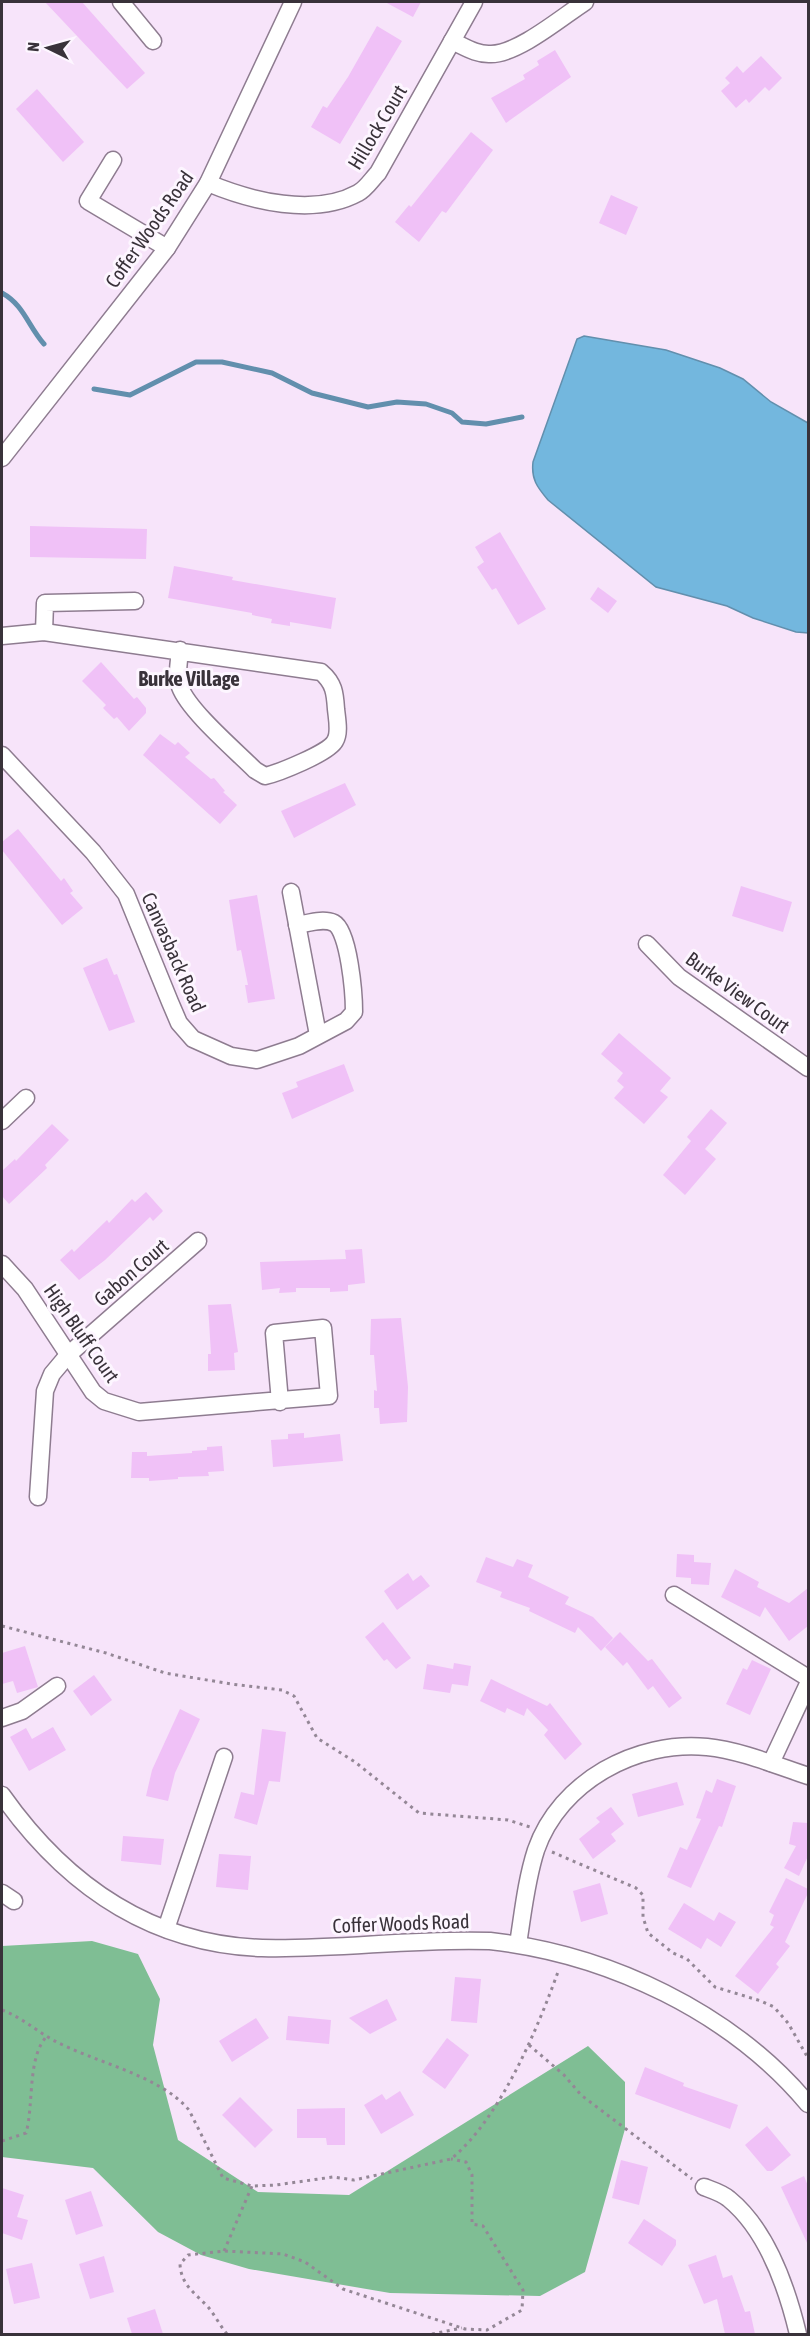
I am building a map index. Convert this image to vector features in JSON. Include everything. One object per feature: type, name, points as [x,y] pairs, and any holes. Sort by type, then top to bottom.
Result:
[{"type":"street","points":[[121,2],[153,40]]},
{"type":"street","name":"Coffer Woods Road","points":[[2,458],[167,248],[208,183],[293,2]]},
{"type":"street","name":"Hillock Court","points":[[208,183],[243,197],[307,205],[360,193],[378,173],[474,2]]},
{"type":"street","points":[[452,41],[475,52],[493,55],[511,50],[585,2]]},
{"type":"street","points":[[113,160],[88,201],[167,248]]},
{"type":"street","points":[[44,632],[45,603],[135,601]]},
{"type":"street","points":[[2,636],[44,632],[180,650],[321,672],[330,680],[335,691],[337,730],[335,742],[328,749],[276,774],[265,776],[255,770],[190,705],[180,687],[180,650]]},
{"type":"street","name":"Canvasback Road","points":[[2,755],[93,852],[126,894],[179,1023],[193,1039],[231,1056],[257,1060],[299,1046],[346,1022],[354,1012],[344,933],[336,924],[325,920],[297,925]]},
{"type":"street","points":[[291,892],[318,1035]]},
{"type":"street","name":"Burke View Court","points":[[647,944],[679,977],[808,1068]]},
{"type":"street","points":[[2,1121],[26,1098]]},
{"type":"street","name":"Gabon Court","points":[[38,1497],[45,1391],[52,1374],[68,1355],[198,1241]]},
{"type":"street","name":"High Bluff Court","points":[[2,1264],[25,1289],[93,1392],[104,1401],[139,1412],[280,1402],[329,1396],[323,1328],[274,1333],[280,1402]]},
{"type":"street","points":[[674,1595],[808,1678]]},
{"type":"street","points":[[771,1763],[808,1684]]},
{"type":"street","points":[[2,1718],[22,1711],[57,1686]]},
{"type":"street","points":[[518,1944],[527,1880],[543,1835],[564,1803],[593,1775],[634,1755],[674,1746],[709,1747],[771,1763],[808,1776]]},
{"type":"street","points":[[166,1929],[224,1757]]},
{"type":"street","name":"Coffer Woods Road","points":[[2,1795],[48,1853],[76,1879],[126,1912],[166,1929],[201,1940],[261,1948],[462,1940],[518,1944],[611,1970],[680,2001],[746,2045],[808,2104]]},
{"type":"street","points":[[704,2187],[729,2199],[751,2224],[767,2249],[785,2288],[798,2334]]},
{"type":"path","points":[[2,1626],[106,1653],[165,1673],[282,1690],[294,1696],[317,1738],[355,1762],[419,1813],[508,1820],[530,1827]]},
{"type":"path","points":[[549,1851],[636,1888],[643,1895],[643,1917],[648,1933],[673,1953],[687,1959],[715,1987],[762,2001],[774,2007],[788,2023],[808,2058]]},
{"type":"path","points":[[451,2159],[463,2150],[490,2114],[529,2045],[559,1970]]},
{"type":"path","points":[[2,2010],[18,2017],[47,2036],[142,2078],[182,2101],[189,2110],[223,2178],[252,2186],[276,2186],[333,2177],[354,2180],[451,2159],[466,2162],[472,2175],[471,2224],[483,2226],[523,2290],[522,2310],[487,2330],[463,2328],[343,2289],[305,2262],[283,2254],[225,2251],[188,2254],[180,2264],[180,2276],[193,2294],[209,2308],[227,2334]]},
{"type":"path","points":[[2,2141],[26,2133],[38,2053],[42,2041],[47,2036]]},
{"type":"path","points":[[529,2045],[564,2075],[588,2100],[704,2187]]},
{"type":"path","points":[[225,2251],[252,2186]]},
{"type":"path","points":[[432,2334],[463,2328]]},
{"type":"green space","points":[[92,1941],[138,1954],[160,1999],[153,2045],[178,2140],[258,2192],[349,2195],[588,2046],[625,2082],[625,2129],[585,2272],[540,2296],[390,2293],[249,2269],[201,2255],[158,2232],[93,2168],[2,2157],[2,1946]]},
{"type":"water","points":[[584,336],[666,350],[720,368],[743,379],[771,402],[808,423],[808,633],[796,632],[753,618],[727,606],[656,587],[548,500],[541,491],[534,478],[533,462],[577,339]]},
{"type":"building","points":[[45,2],[82,2],[145,73],[127,89]]},
{"type":"building","points":[[385,2],[421,2],[413,17]]},
{"type":"building","points":[[377,26],[402,41],[340,144],[311,127],[323,106],[327,108],[348,77]]},
{"type":"building","points":[[555,50],[571,77],[506,123],[491,98],[525,79],[523,75],[539,65],[537,61]]},
{"type":"building","points":[[761,56],[782,78],[769,91],[765,87],[749,103],[746,99],[736,108],[721,91],[730,83],[725,78],[737,66],[743,73]]},
{"type":"building","points":[[37,89],[84,142],[63,162],[16,109]]},
{"type":"building","points":[[471,132],[493,150],[446,213],[442,211],[419,242],[395,222],[409,205],[411,207]]},
{"type":"building","points":[[611,195],[638,207],[626,235],[599,223]]},
{"type":"building","points":[[30,526],[147,529],[146,559],[30,557]]},
{"type":"building","points":[[500,532],[546,609],[518,625],[496,588],[492,590],[477,567],[484,562],[475,547]]},
{"type":"building","points":[[174,566],[233,577],[232,580],[336,598],[331,629],[290,622],[290,626],[271,623],[272,619],[252,615],[252,613],[168,598]]},
{"type":"building","points":[[598,587],[617,601],[608,613],[590,599]]},
{"type":"building","points":[[101,662],[134,699],[137,697],[146,708],[146,713],[129,731],[117,717],[114,719],[103,708],[106,705],[82,681]]},
{"type":"building","points":[[160,734],[175,745],[178,742],[190,753],[185,757],[211,779],[214,778],[225,791],[223,792],[237,805],[220,824],[143,755]]},
{"type":"building","points":[[345,783],[356,805],[294,838],[281,811]]},
{"type":"building","points":[[18,829],[61,881],[64,878],[73,891],[70,893],[83,908],[62,925],[2,850],[2,842]]},
{"type":"building","points":[[741,886],[792,902],[783,932],[732,916]]},
{"type":"building","points":[[257,895],[275,999],[248,1003],[245,985],[248,985],[241,950],[237,951],[229,900]]},
{"type":"building","points":[[107,958],[114,975],[117,974],[135,1022],[109,1031],[83,968]]},
{"type":"building","points":[[619,1033],[671,1078],[660,1091],[668,1097],[644,1124],[614,1098],[624,1087],[617,1081],[623,1073],[601,1054]]},
{"type":"building","points":[[344,1064],[354,1091],[292,1119],[282,1093],[298,1087],[296,1082]]},
{"type":"building","points":[[711,1109],[727,1123],[705,1149],[716,1159],[685,1195],[663,1175],[691,1141],[687,1137]]},
{"type":"building","points":[[52,1124],[69,1140],[45,1165],[47,1168],[9,1204],[2,1196],[2,1171],[15,1159],[16,1161]]},
{"type":"building","points":[[146,1192],[163,1211],[153,1221],[150,1217],[105,1260],[79,1280],[60,1260],[72,1249],[74,1252],[107,1220],[109,1223],[132,1199],[135,1202]]},
{"type":"building","points":[[362,1249],[365,1283],[348,1285],[348,1291],[330,1292],[330,1288],[296,1288],[296,1292],[279,1293],[280,1288],[262,1290],[260,1262],[346,1259],[345,1250]]},
{"type":"building","points":[[231,1304],[238,1352],[234,1353],[235,1370],[208,1371],[208,1354],[211,1354],[208,1305]]},
{"type":"building","points":[[401,1318],[408,1387],[407,1422],[380,1424],[379,1408],[374,1408],[374,1390],[377,1391],[374,1355],[370,1355],[371,1319]]},
{"type":"building","points":[[304,1433],[304,1438],[340,1434],[343,1461],[273,1467],[271,1440],[288,1439],[288,1434]]},
{"type":"building","points":[[222,1446],[224,1471],[208,1472],[209,1476],[178,1477],[178,1479],[149,1481],[149,1478],[131,1478],[132,1452],[147,1452],[147,1456],[192,1453],[192,1451],[207,1450],[207,1447]]},
{"type":"building","points":[[677,1554],[694,1555],[694,1562],[711,1563],[709,1585],[691,1584],[691,1578],[676,1577]]},
{"type":"building","points":[[486,1557],[513,1567],[517,1559],[533,1565],[528,1577],[569,1597],[565,1604],[593,1617],[613,1638],[601,1651],[578,1627],[575,1633],[529,1611],[530,1608],[500,1597],[502,1592],[476,1582]]},
{"type":"building","points":[[735,1569],[759,1582],[757,1587],[789,1603],[808,1588],[808,1626],[789,1641],[765,1607],[760,1617],[721,1597]]},
{"type":"building","points":[[408,1573],[413,1581],[421,1575],[430,1586],[397,1610],[384,1591]]},
{"type":"building","points":[[383,1622],[411,1658],[396,1669],[387,1659],[384,1661],[365,1637]]},
{"type":"building","points":[[620,1632],[648,1661],[652,1659],[682,1698],[669,1708],[653,1686],[648,1690],[627,1662],[623,1666],[605,1647]]},
{"type":"building","points":[[25,1646],[38,1687],[17,1693],[13,1681],[2,1684],[2,1653]]},
{"type":"building","points":[[752,1660],[771,1669],[750,1715],[726,1704],[743,1668],[747,1670]]},
{"type":"building","points":[[454,1663],[471,1666],[468,1686],[452,1684],[450,1693],[423,1689],[427,1664],[453,1669]]},
{"type":"building","points":[[94,1675],[112,1700],[91,1716],[73,1691]]},
{"type":"building","points":[[491,1679],[547,1706],[550,1703],[582,1744],[565,1760],[544,1735],[548,1730],[527,1708],[524,1716],[507,1708],[505,1713],[480,1701]]},
{"type":"building","points":[[180,1709],[200,1719],[175,1773],[168,1801],[146,1796],[152,1770]]},
{"type":"building","points":[[53,1727],[66,1750],[29,1771],[10,1737],[26,1728],[32,1739]]},
{"type":"building","points":[[262,1729],[286,1732],[280,1782],[269,1781],[257,1825],[234,1818],[241,1792],[254,1795]]},
{"type":"building","points":[[717,1779],[736,1786],[722,1827],[719,1826],[691,1888],[667,1877],[680,1847],[687,1850],[701,1819],[696,1818],[706,1790],[712,1793]]},
{"type":"building","points":[[677,1782],[684,1805],[638,1817],[632,1794]]},
{"type":"building","points":[[611,1807],[624,1824],[611,1834],[616,1841],[593,1859],[579,1839],[600,1822],[596,1818]]},
{"type":"building","points":[[793,1822],[808,1823],[808,1856],[799,1876],[784,1868],[796,1846],[789,1844]]},
{"type":"building","points":[[123,1836],[164,1839],[161,1865],[121,1861]]},
{"type":"building","points":[[219,1854],[251,1856],[248,1890],[216,1887]]},
{"type":"building","points":[[786,1878],[808,1889],[808,1893],[785,1942],[790,1946],[776,1964],[779,1967],[758,1994],[735,1976],[774,1927],[770,1925],[774,1915],[769,1912]]},
{"type":"building","points":[[600,1883],[608,1914],[581,1922],[573,1891]]},
{"type":"building","points":[[684,1903],[714,1921],[719,1912],[736,1922],[721,1947],[707,1938],[701,1949],[668,1929]]},
{"type":"building","points":[[455,1977],[481,1979],[477,2023],[451,2021]]},
{"type":"building","points":[[387,1999],[397,2020],[370,2034],[349,2018]]},
{"type":"building","points":[[288,2016],[331,2020],[329,2044],[286,2040]]},
{"type":"building","points":[[256,2018],[269,2038],[232,2062],[219,2041]]},
{"type":"building","points":[[447,2038],[469,2055],[445,2089],[422,2072]]},
{"type":"building","points":[[645,2067],[684,2083],[683,2086],[738,2105],[730,2129],[635,2094]]},
{"type":"building","points":[[400,2091],[414,2115],[381,2134],[364,2105],[382,2094],[386,2100]]},
{"type":"building","points":[[240,2097],[273,2130],[255,2148],[222,2115]]},
{"type":"building","points":[[345,2108],[345,2145],[327,2145],[326,2138],[297,2138],[297,2109]]},
{"type":"building","points":[[767,2126],[791,2155],[772,2171],[767,2171],[745,2145]]},
{"type":"building","points":[[621,2160],[648,2167],[639,2205],[612,2198]]},
{"type":"building","points":[[804,2176],[808,2186],[808,2245],[781,2187]]},
{"type":"building","points":[[2,2188],[24,2195],[17,2217],[28,2220],[22,2240],[2,2233]]},
{"type":"building","points":[[91,2191],[103,2226],[76,2235],[65,2200]]},
{"type":"building","points":[[644,2219],[676,2240],[676,2245],[662,2266],[628,2243]]},
{"type":"building","points":[[716,2255],[723,2278],[732,2275],[745,2312],[750,2311],[755,2334],[725,2334],[717,2299],[704,2304],[688,2265]]},
{"type":"building","points":[[104,2256],[114,2292],[90,2299],[79,2264]]},
{"type":"building","points":[[32,2263],[40,2298],[14,2304],[6,2269]]},
{"type":"building","points":[[155,2309],[163,2334],[132,2334],[127,2318]]},
{"type":"waterway","points":[[2,293],[21,310],[44,344]]},
{"type":"waterway","points":[[94,389],[130,395],[196,362],[222,362],[272,373],[312,393],[368,407],[397,402],[426,404],[452,413],[462,422],[486,424],[522,417]]},
{"type":"district","name":"Burke Village","points":[[189,678]]}]
